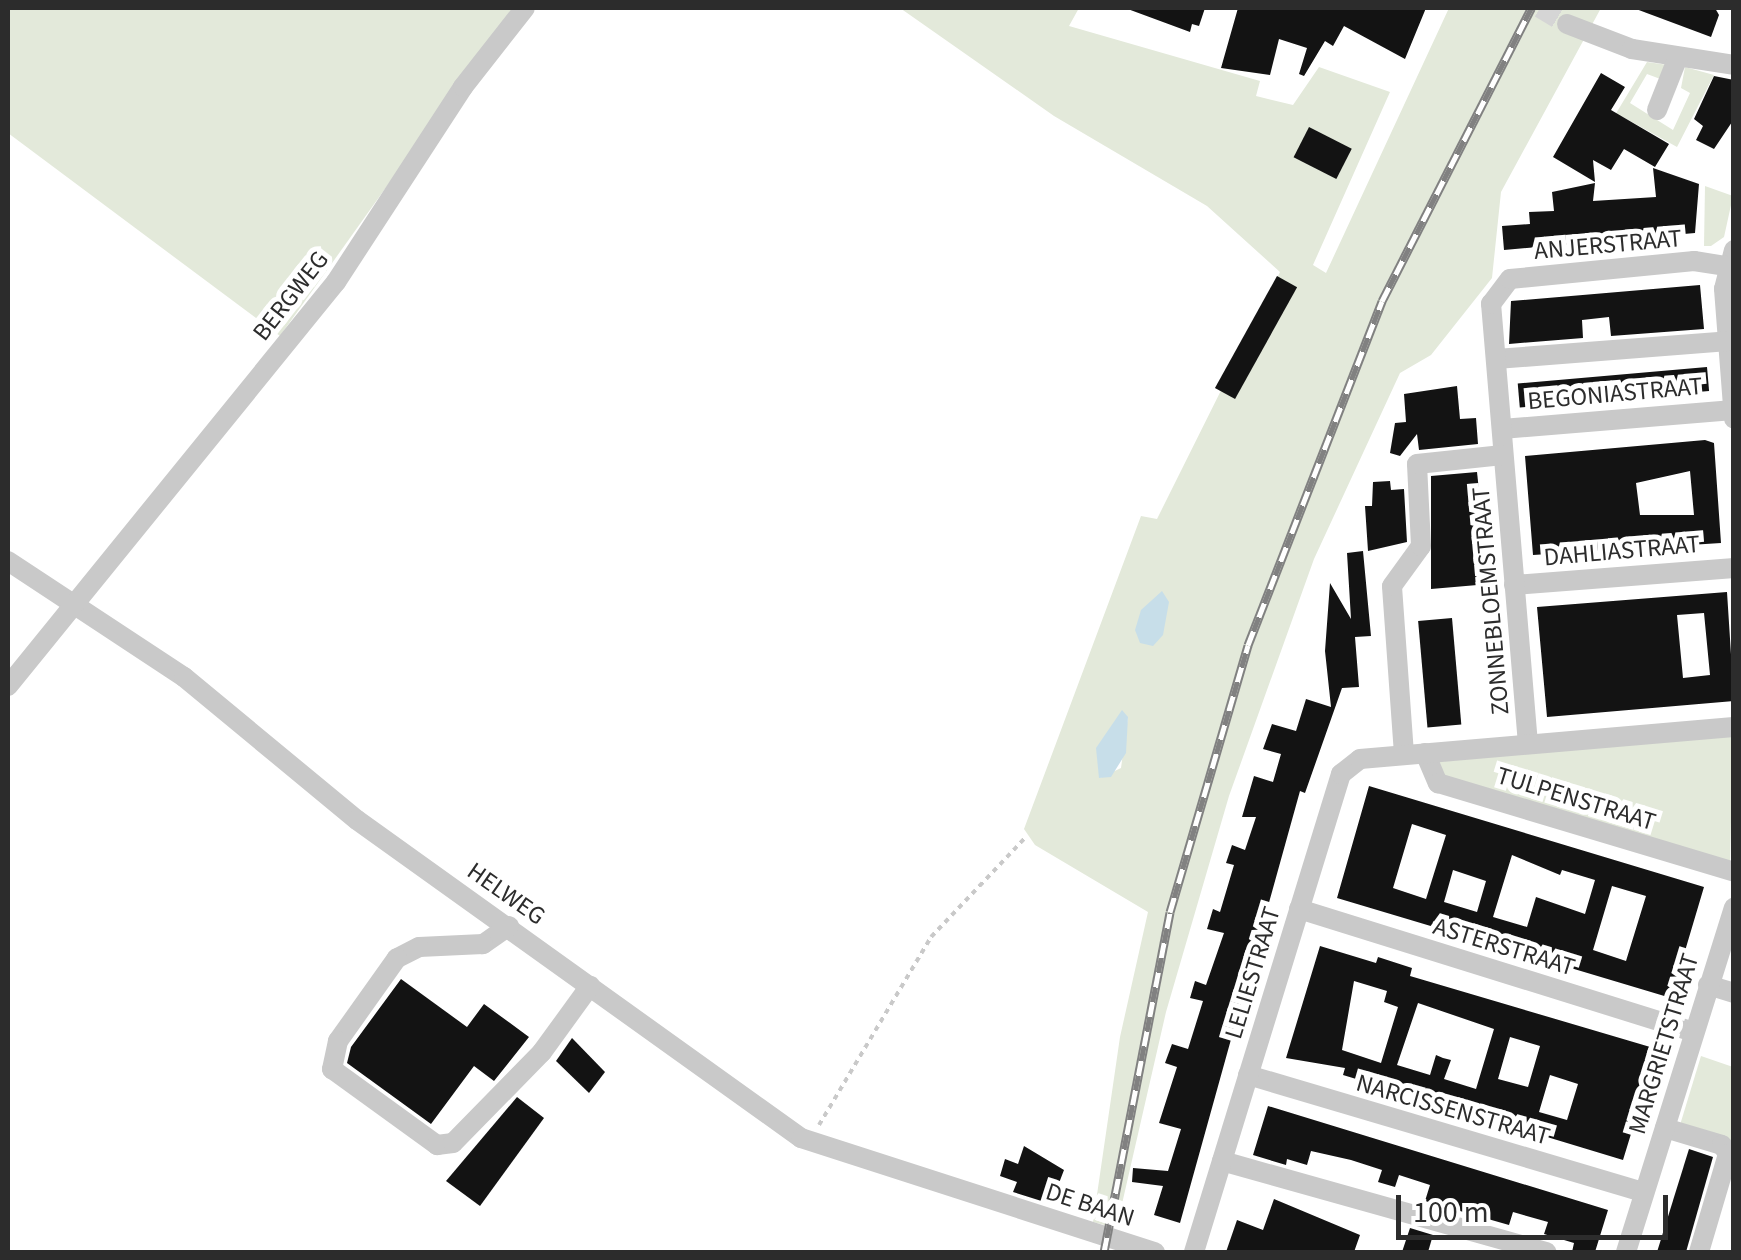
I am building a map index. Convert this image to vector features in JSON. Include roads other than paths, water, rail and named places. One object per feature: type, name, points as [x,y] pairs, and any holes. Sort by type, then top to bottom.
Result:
[{"type":"street","name":"BERGWEG","points":[[8,686],[336,282],[463,87],[525,8]]},
{"type":"street","points":[[1568,24],[1619,45],[1734,65]]},
{"type":"street","points":[[1657,110],[1678,57]]},
{"type":"street","points":[[1730,258],[1728,341],[1734,419]]},
{"type":"street","name":"ANJERSTRAAT","points":[[1498,289],[1510,279],[1730,258]]},
{"type":"street","name":"ZONNEBLOEMSTRAAT","points":[[1498,289],[1491,304],[1528,744]]},
{"type":"street","points":[[1496,359],[1728,341]]},
{"type":"street","name":"BEGONIASTRAAT","points":[[1502,429],[1733,410]]},
{"type":"street","name":"ZONNEBLOEMSTRAAT","points":[[1414,754],[1392,586],[1421,546],[1416,464],[1503,454]]},
{"type":"street","name":"HELWEG","points":[[8,561],[74,600],[226,709],[356,820],[809,1142],[1009,1205]]},
{"type":"street","name":"DAHLIASTRAAT","points":[[1514,585],[1734,568]]},
{"type":"street","name":"TULPENSTRAAT","points":[[1414,754],[1734,726]]},
{"type":"street","name":"TULPENSTRAAT","points":[[1414,754],[1438,783],[1734,872]]},
{"type":"street","name":"LELIESTRAAT","points":[[1194,1252],[1341,774],[1360,758],[1414,754]]},
{"type":"street","name":"MARGRIETSTRAAT","points":[[1626,1252],[1734,908]]},
{"type":"street","name":"ASTERSTRAAT","points":[[1299,910],[1694,1032]]},
{"type":"street","points":[[509,926],[482,944],[420,947],[397,958],[338,1040],[332,1069],[437,1144],[453,1143],[542,1052],[590,986]]},
{"type":"street","points":[[1708,985],[1734,993]]},
{"type":"street","name":"NARCISSENSTRAAT","points":[[1248,1076],[1644,1192]]},
{"type":"street","points":[[1665,1128],[1722,1145],[1728,1154],[1700,1252]]},
{"type":"street","points":[[1222,1161],[1546,1252]]},
{"type":"street","name":"DE BAAN","points":[[1009,1205],[1155,1252]]},
{"type":"water","points":[[1162,591],[1169,602],[1163,635],[1153,646],[1140,643],[1135,630],[1141,610]]},
{"type":"water","points":[[1122,710],[1128,717],[1126,753],[1111,777],[1099,778],[1096,748]]},
{"type":"tunnel","points":[[1540,8],[1567,24]]},
{"type":"railway","points":[[1104,1252],[1170,912],[1248,645],[1382,301],[1531,8]]}]
